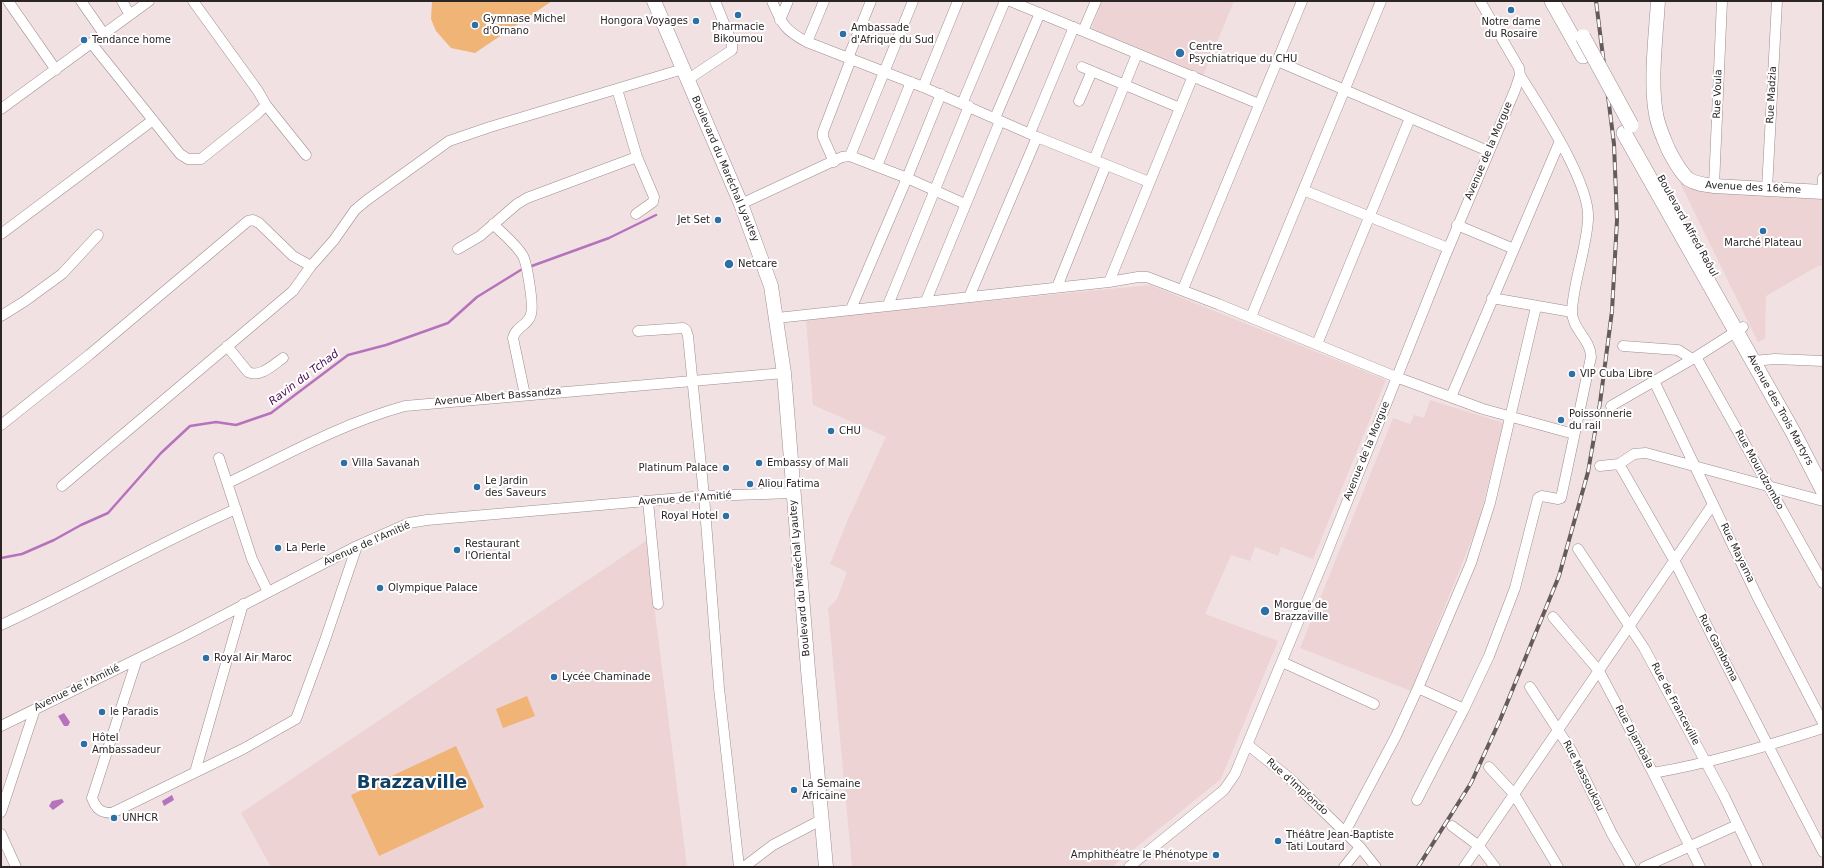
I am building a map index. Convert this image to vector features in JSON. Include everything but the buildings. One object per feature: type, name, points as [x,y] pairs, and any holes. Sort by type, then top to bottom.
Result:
[{"type":"main road","name":"Boulevard du Maréchal Lyautey","points":[[654,1],[741,204],[767,270],[771,286],[777,318],[784,373],[826,867]]},
{"type":"main road","points":[[1552,1],[1583,56],[1628,129]]},
{"type":"main road","points":[[1563,1],[1583,37],[1628,129]]},
{"type":"main road","name":"Avenue des 16ème","points":[[1658,1],[1654,93],[1656,114],[1660,130],[1672,157],[1688,179],[1699,184],[1714,186],[1823,192]]},
{"type":"main road","name":"Boulevard Alfred Raôul","points":[[1628,129],[1739,329]]},
{"type":"main road","name":"Avenue des Trois Martyrs","points":[[1739,329],[1823,471]]},
{"type":"main road","name":"Avenue des Trois Martyrs","points":[[1757,360],[1823,490]]},
{"type":"street","points":[[8,1],[56,70]]},
{"type":"street","points":[[81,1],[104,34]]},
{"type":"street","points":[[122,1],[130,15]]},
{"type":"street","points":[[1,109],[149,1]]},
{"type":"street","points":[[193,1],[258,91],[266,105],[306,155]]},
{"type":"street","points":[[62,486],[293,292],[311,266],[334,240],[355,210],[449,141],[509,121],[617,89],[685,74],[732,50],[732,43],[715,1]]},
{"type":"street","points":[[772,1],[780,20],[792,34],[807,42],[941,94],[1034,135],[1149,182]]},
{"type":"street","points":[[780,20],[788,1]]},
{"type":"street","points":[[807,42],[824,1]]},
{"type":"street","points":[[834,162],[823,136],[823,132],[871,1]]},
{"type":"street","points":[[850,156],[913,1]]},
{"type":"street","points":[[923,87],[958,1]]},
{"type":"street","points":[[888,305],[935,190],[1005,1]]},
{"type":"street","points":[[969,297],[1078,29],[1096,1]]},
{"type":"street","points":[[1183,289],[1302,1]]},
{"type":"street","points":[[1251,317],[1343,90],[1381,1]]},
{"type":"street","points":[[1417,800],[1480,676],[1515,588],[1538,498],[1542,496],[1558,499],[1561,498],[1591,357],[1591,349],[1589,344],[1582,336],[1572,312],[1588,220],[1586,196],[1560,141],[1520,75],[1520,68],[1480,1]]},
{"type":"street","name":"Rue Voula","points":[[1714,186],[1722,1]]},
{"type":"street","name":"Rue Madzia","points":[[1767,189],[1777,1]]},
{"type":"street","points":[[1016,2],[1259,104]]},
{"type":"street","points":[[926,301],[1040,13]]},
{"type":"street","points":[[92,44],[180,154],[188,159],[201,159],[266,105]]},
{"type":"street","points":[[1094,160],[1137,54]]},
{"type":"street","points":[[1277,61],[1488,151]]},
{"type":"street","points":[[1082,67],[1180,108]]},
{"type":"street","points":[[1079,101],[1092,71]]},
{"type":"street","name":"Avenue de la Morgue","points":[[1129,867],[1224,790],[1235,774],[1282,662],[1457,225],[1520,75]]},
{"type":"street","points":[[1109,282],[1193,76]]},
{"type":"street","points":[[877,166],[911,82]]},
{"type":"street","points":[[617,89],[637,157],[654,197],[653,202],[636,214]]},
{"type":"street","points":[[851,309],[941,94]]},
{"type":"street","points":[[1317,344],[1410,118]]},
{"type":"street","points":[[1,234],[153,120]]},
{"type":"street","points":[[1451,397],[1560,141]]},
{"type":"street","points":[[741,204],[845,156],[850,156],[907,178],[965,204]]},
{"type":"street","points":[[458,250],[480,236],[517,204],[527,198],[637,157]]},
{"type":"street","points":[[1057,287],[1106,165]]},
{"type":"street","points":[[1823,178],[1823,192]]},
{"type":"street","points":[[1303,190],[1448,248]]},
{"type":"street","points":[[1,425],[89,355],[248,221],[254,220],[259,223],[293,256],[311,266]]},
{"type":"street","points":[[493,224],[520,253],[525,261],[532,314],[530,318],[515,332],[513,338],[525,395]]},
{"type":"street","points":[[1457,225],[1514,249]]},
{"type":"street","points":[[1,316],[25,301],[62,274],[98,235]]},
{"type":"street","points":[[777,318],[1147,277],[1183,289],[1396,377],[1510,417],[1574,434]]},
{"type":"street","points":[[1492,298],[1536,307],[1572,312]]},
{"type":"street","points":[[1345,832],[1396,736],[1468,570],[1481,533],[1536,307]]},
{"type":"street","points":[[638,331],[680,328],[686,330],[688,336],[704,496],[719,688],[739,867]]},
{"type":"street","points":[[1611,406],[1694,358],[1739,329]]},
{"type":"street","points":[[227,346],[248,372],[252,374],[259,374],[283,358]]},
{"type":"street","points":[[1623,346],[1678,350],[1694,358]]},
{"type":"street","name":"Rue Moundzombo","points":[[1694,358],[1823,583]]},
{"type":"street","points":[[1757,360],[1823,361]]},
{"type":"street","name":"Avenue Albert Bassandza","points":[[228,483],[342,428],[385,411],[420,404],[784,373]]},
{"type":"street","name":"Rue Mayama","points":[[1654,381],[1783,649],[1823,723]]},
{"type":"street","points":[[1600,466],[1619,464],[1634,454],[1640,453],[1823,502]]},
{"type":"street","points":[[219,458],[252,559],[268,592]]},
{"type":"street","name":"Rue Gamboma","points":[[1619,464],[1674,560],[1767,745],[1823,852]]},
{"type":"street","name":"Avenue de l'Amitié","points":[[1,726],[137,659],[357,546],[409,523],[427,520],[704,496],[794,493]]},
{"type":"street","points":[[648,501],[658,604]]},
{"type":"street","points":[[1464,867],[1559,730],[1629,624],[1713,504]]},
{"type":"street","points":[[1,625],[147,553],[195,527],[236,509]]},
{"type":"street","points":[[137,659],[120,718],[92,798],[98,810],[104,813],[112,813],[256,741],[296,719],[324,644],[357,546]]},
{"type":"street","name":"Rue de Franceville","points":[[1578,549],[1644,648],[1724,796],[1758,867]]},
{"type":"street","points":[[195,772],[243,604]]},
{"type":"street","name":"Rue Djambala","points":[[1553,617],[1599,671],[1653,773],[1700,867]]},
{"type":"street","points":[[1282,662],[1374,704]]},
{"type":"street","name":"Rue Massoukou","points":[[1530,687],[1559,730],[1579,765],[1612,834],[1631,867]]},
{"type":"street","points":[[1418,688],[1464,710]]},
{"type":"street","points":[[1,812],[35,709]]},
{"type":"street","points":[[1653,773],[1706,762],[1823,728]]},
{"type":"street","name":"Rue d'Impfondo","points":[[1248,745],[1287,776],[1360,847],[1376,867]]},
{"type":"street","points":[[1489,767],[1514,794],[1558,867]]},
{"type":"street","points":[[744,867],[773,845],[821,820]]},
{"type":"street","points":[[1644,867],[1737,825]]},
{"type":"street","points":[[1452,826],[1479,846],[1495,867]]},
{"type":"street","points":[[1,834],[16,867]]},
{"type":"street","points":[[1344,867],[1360,847]]},
{"type":"shaded area","name":"Gymnase Michel d'Ornano","points":[[432,1],[552,1],[475,53],[451,48],[436,31],[431,19]]},
{"type":"shaded area","name":"Centre Psychiatrique du CHU","points":[[1102,1],[1234,1],[1203,76],[1091,30]]},
{"type":"shaded area","name":"Marché Plateau","points":[[1680,183],[1700,188],[1823,196],[1823,266],[1818,266],[1766,296],[1765,339],[1758,342]]},
{"type":"shaded area","points":[[1150,285],[1386,380],[1313,559],[1281,547],[1278,556],[1255,547],[1250,561],[1231,555],[1205,614],[1278,641],[1221,779],[1112,867],[852,867],[828,608],[837,599],[847,572],[830,564],[849,517],[886,437],[813,405],[806,319]]},
{"type":"shaded area","points":[[1430,400],[1504,423],[1478,524],[1411,691],[1300,648],[1393,418],[1410,424],[1414,415],[1424,418]]},
{"type":"shaded area","name":"Lycée Chaminade","points":[[646,541],[687,867],[271,867],[241,813]]},
{"type":"shaded area","points":[[527,696],[535,716],[503,728],[496,709]]},
{"type":"shaded area","points":[[64,713],[70,722],[68,726],[64,726],[58,716]]},
{"type":"shaded area","points":[[456,746],[484,807],[379,856],[351,795]]},
{"type":"shaded area","points":[[172,795],[174,800],[164,806],[162,801]]},
{"type":"shaded area","points":[[62,799],[64,802],[53,810],[49,806],[52,801]]},
{"type":"waterway","name":"Ravin du Tchad","points":[[529,267],[609,238],[656,215]]},
{"type":"waterway","name":"Ravin du Tchad","points":[[1,558],[22,554],[108,513],[161,453],[190,426],[216,422],[236,425],[271,413],[348,355],[386,345],[448,323],[477,297],[524,268]]},
{"type":"railway","points":[[1418,867],[1471,783],[1500,720],[1559,576],[1588,472],[1600,403],[1612,311],[1617,220],[1614,144],[1596,1]]},
{"type":"place","name":"Notre dame du Rosaire","points":[[1511,10]]},
{"type":"place","name":"Pharmacie Bikoumou","points":[[738,15]]},
{"type":"place","name":"Hongora Voyages","points":[[696,21]]},
{"type":"place","name":"Gymnase Michel d'Ornano","points":[[475,25]]},
{"type":"place","name":"Ambassade d'Afrique du Sud","points":[[843,34]]},
{"type":"place","name":"Tendance home","points":[[84,40]]},
{"type":"place","name":"Centre Psychiatrique du CHU","points":[[1180,53]]},
{"type":"place","name":"Jet Set","points":[[718,220]]},
{"type":"place","name":"Marché Plateau","points":[[1763,231]]},
{"type":"place","name":"Netcare","points":[[729,264]]},
{"type":"place","name":"VIP Cuba Libre","points":[[1572,374]]},
{"type":"place","name":"Poissonnerie du rail","points":[[1561,420]]},
{"type":"place","name":"CHU","points":[[831,431]]},
{"type":"place","name":"Villa Savanah","points":[[344,463]]},
{"type":"place","name":"Embassy of Mali","points":[[759,463]]},
{"type":"place","name":"Platinum Palace","points":[[726,468]]},
{"type":"place","name":"Aliou Fatima","points":[[750,484]]},
{"type":"place","name":"Le Jardin des Saveurs","points":[[477,487]]},
{"type":"place","name":"Royal Hotel","points":[[726,516]]},
{"type":"place","name":"La Perle","points":[[278,548]]},
{"type":"place","name":"Restaurant l'Oriental","points":[[457,550]]},
{"type":"place","name":"Olympique Palace","points":[[380,588]]},
{"type":"place","name":"Morgue de Brazzaville","points":[[1265,611]]},
{"type":"place","name":"Royal Air Maroc","points":[[206,658]]},
{"type":"place","name":"Lycée Chaminade","points":[[554,677]]},
{"type":"place","name":"le Paradis","points":[[102,712]]},
{"type":"place","name":"Hôtel Ambassadeur","points":[[84,744]]},
{"type":"place","name":"La Semaine Africaine","points":[[794,790]]},
{"type":"place","name":"UNHCR","points":[[114,818]]},
{"type":"place","name":"Théâtre Jean-Baptiste Tati Loutard","points":[[1278,841]]},
{"type":"place","name":"Amphithéatre le Phénotype","points":[[1216,855]]},
{"type":"district","name":"Brazzaville","points":[[412,783]]}]
